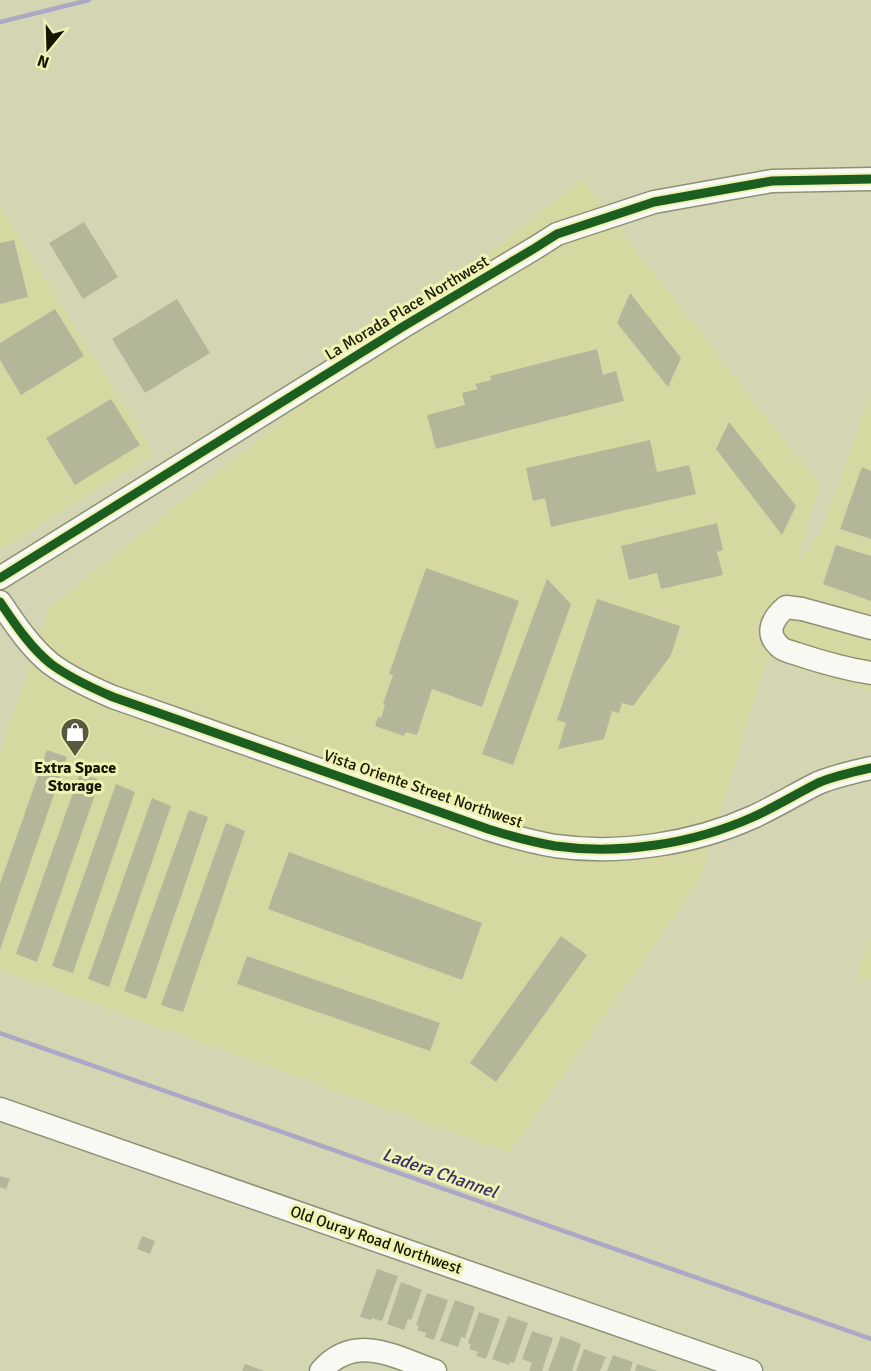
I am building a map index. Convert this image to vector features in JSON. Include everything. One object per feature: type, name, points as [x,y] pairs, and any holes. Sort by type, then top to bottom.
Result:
[{"type":"street","name":"La Morada Place Northwest","points":[[0,578],[396,331],[557,234],[654,202],[772,181],[871,179]]},
{"type":"street","name":"Vista Oriente Street Northwest","points":[[0,602],[15,625],[50,663],[68,676],[92,688],[488,829],[554,845],[580,848],[649,846],[714,832],[751,818],[819,783],[871,768]]},
{"type":"street","points":[[871,628],[802,609],[786,607],[776,616],[771,625],[773,638],[780,648],[817,661],[871,673]]},
{"type":"street","name":"Old Ouray Road Northwest","points":[[0,1109],[751,1371]]},
{"type":"street","points":[[321,1371],[328,1362],[356,1350],[374,1350],[435,1371]]},
{"type":"shaded area","points":[[581,179],[820,485],[796,565],[822,529],[871,393],[871,692],[767,658],[700,880],[509,1153],[0,970],[0,751],[50,607]]},
{"type":"shaded area","points":[[0,206],[155,454],[0,550]]},
{"type":"shaded area","points":[[871,935],[871,980],[857,976]]},
{"type":"building","points":[[84,222],[118,277],[83,299],[49,243]]},
{"type":"building","points":[[14,240],[28,297],[0,304],[0,243]]},
{"type":"building","points":[[630,293],[681,358],[668,387],[617,323]]},
{"type":"building","points":[[177,299],[210,353],[145,393],[112,339]]},
{"type":"building","points":[[55,309],[84,356],[21,395],[0,360],[0,343]]},
{"type":"building","points":[[597,349],[603,375],[616,371],[624,401],[436,449],[427,415],[465,405],[462,393],[478,389],[475,384],[491,380],[490,376]]},
{"type":"building","points":[[111,399],[140,445],[75,485],[46,438]]},
{"type":"building","points":[[729,422],[796,506],[782,535],[716,449]]},
{"type":"building","points":[[650,440],[657,472],[689,465],[696,494],[551,527],[545,498],[533,501],[526,468]]},
{"type":"building","points":[[862,467],[871,471],[871,539],[840,529]]},
{"type":"building","points":[[717,523],[723,550],[717,552],[723,575],[661,589],[657,573],[629,580],[621,546]]},
{"type":"building","points":[[836,545],[871,556],[871,601],[823,584]]},
{"type":"building","points":[[426,568],[519,601],[482,707],[432,689],[417,735],[406,732],[404,736],[375,726],[378,717],[381,718],[385,705],[383,704],[393,675],[389,674]]},
{"type":"building","points":[[547,579],[571,604],[513,765],[482,754]]},
{"type":"building","points":[[597,599],[680,626],[671,655],[633,706],[622,703],[619,713],[612,711],[604,739],[558,749],[566,723],[557,720]]},
{"type":"building","points":[[47,750],[67,757],[0,950],[0,884]]},
{"type":"building","points":[[80,773],[100,780],[37,962],[16,954]]},
{"type":"building","points":[[116,784],[135,792],[73,973],[52,966]]},
{"type":"building","points":[[152,798],[171,806],[109,987],[88,979]]},
{"type":"building","points":[[189,810],[208,817],[146,999],[124,991]]},
{"type":"building","points":[[226,823],[245,831],[183,1012],[161,1005]]},
{"type":"building","points":[[289,852],[482,923],[462,980],[268,909]]},
{"type":"building","points":[[561,936],[587,955],[496,1082],[470,1063]]},
{"type":"building","points":[[247,956],[440,1023],[430,1051],[237,984]]},
{"type":"building","points":[[0,1176],[10,1179],[6,1189],[0,1187]]},
{"type":"building","points":[[142,1236],[155,1241],[150,1254],[137,1249]]},
{"type":"building","points":[[377,1269],[398,1276],[382,1321],[360,1317]]},
{"type":"building","points":[[401,1282],[422,1290],[411,1320],[408,1319],[404,1330],[387,1324]]},
{"type":"building","points":[[427,1293],[448,1300],[434,1340],[425,1337],[426,1333],[417,1330],[419,1326],[416,1325]]},
{"type":"building","points":[[455,1300],[475,1307],[465,1338],[461,1337],[458,1347],[440,1341]]},
{"type":"building","points":[[479,1312],[500,1319],[486,1359],[476,1356],[478,1352],[469,1349],[471,1345],[468,1343]]},
{"type":"building","points":[[508,1316],[528,1323],[514,1363],[510,1362],[509,1365],[492,1359]]},
{"type":"building","points":[[532,1331],[553,1338],[542,1371],[529,1371],[532,1363],[522,1359]]},
{"type":"building","points":[[561,1336],[581,1344],[572,1371],[548,1371]]},
{"type":"building","points":[[584,1349],[606,1357],[600,1371],[576,1371]]},
{"type":"building","points":[[613,1355],[633,1362],[630,1371],[607,1371]]},
{"type":"building","points":[[245,1364],[264,1371],[242,1371]]},
{"type":"building","points":[[637,1364],[658,1371],[635,1371]]},
{"type":"waterway","points":[[0,22],[89,0]]},
{"type":"waterway","name":"Ladera Channel","points":[[0,1033],[871,1339]]},
{"type":"cycle path","points":[[0,578],[404,326],[557,234],[654,202],[772,181],[871,179]]},
{"type":"cycle path","points":[[0,602],[17,627],[43,657],[73,678],[105,694],[488,829],[555,846],[630,848],[706,834],[753,817],[818,783],[871,768]]},
{"type":"place","name":"Extra Space Storage","points":[[75,758]]}]
